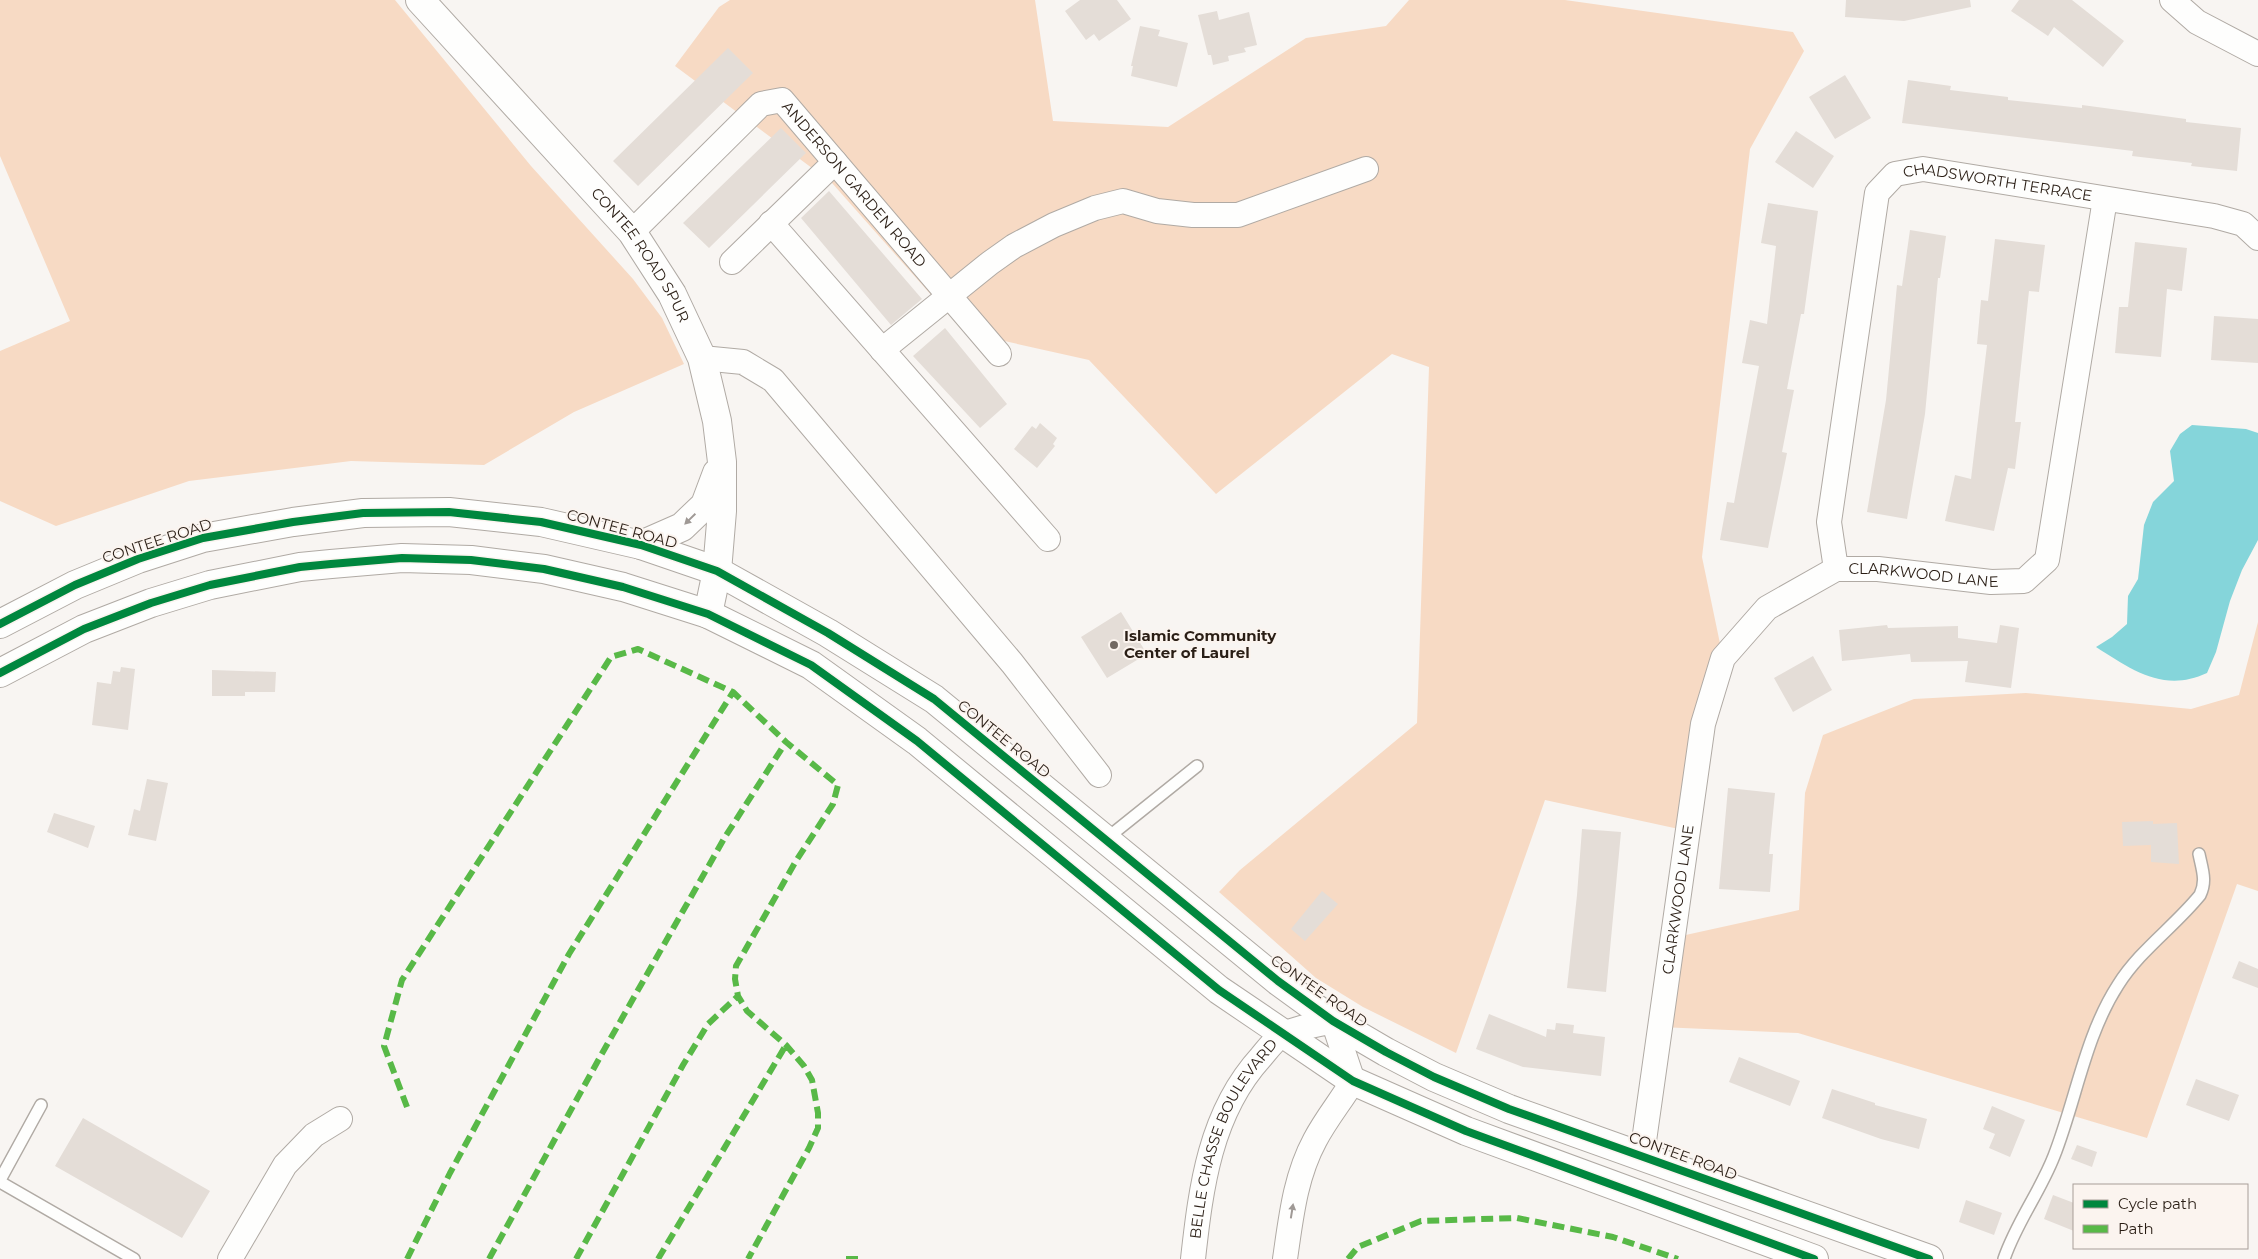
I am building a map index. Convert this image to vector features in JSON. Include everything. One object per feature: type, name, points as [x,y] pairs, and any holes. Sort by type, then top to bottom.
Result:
[{"type":"street","name":"CONTEE ROAD SPUR","points":[[420,0],[632,232],[672,294],[702,358],[717,421],[722,462],[722,512],[717,571],[708,614]]},
{"type":"street","points":[[2172,0],[2197,22],[2258,54]]},
{"type":"street","name":"ANDERSON GARDEN ROAD","points":[[632,232],[761,104],[782,100],[999,354]]},
{"type":"street","points":[[732,262],[835,162]]},
{"type":"street","points":[[882,350],[1014,246],[1054,225],[1095,208],[1123,201],[1157,211],[1193,215],[1238,215],[1366,169]]},
{"type":"street","name":"CHADSWORTH TERRACE","points":[[1836,569],[1830,522],[1877,193],[1895,174],[1923,169],[2214,216],[2242,224],[2258,238]]},
{"type":"street","name":"CLARKWOOD LANE","points":[[1642,1155],[1703,724],[1723,658],[1767,608],[1836,569],[1878,569],[1991,582],[2024,581],[2047,560],[2104,199]]},
{"type":"street","points":[[771,224],[1048,539]]},
{"type":"street","points":[[702,358],[743,362],[773,380],[1012,663],[1099,775]]},
{"type":"street","points":[[641,545],[682,527],[704,505],[722,462]]},
{"type":"street","name":"CONTEE ROAD","points":[[0,624],[75,584],[138,559],[204,538],[294,522],[363,514],[449,512],[541,522],[641,545],[717,571],[828,633],[934,699],[1278,982],[1333,1021],[1386,1052],[1434,1077],[1509,1109],[1929,1259]]},
{"type":"street","points":[[0,673],[84,629],[151,603],[210,584],[300,567],[402,558],[471,560],[544,569],[624,588],[708,614],[810,665],[917,741],[1219,990],[1353,1081],[1466,1130],[1814,1259]]},
{"type":"street","points":[[1333,1021],[1353,1081]]},
{"type":"street","name":"BELLE CHASSE BOULEVARD","points":[[1193,1259],[1205,1171],[1218,1128],[1235,1092],[1251,1068],[1282,1034],[1333,1021]]},
{"type":"street","points":[[1285,1259],[1292,1206],[1301,1174],[1316,1139],[1353,1081]]},
{"type":"street","points":[[230,1259],[285,1166],[314,1135],[340,1120]]},
{"type":"lane","points":[[1106,839],[1198,766]]},
{"type":"lane","points":[[2004,1259],[2053,1158],[2068,1120],[2098,1022],[2107,1003],[2130,966],[2200,895],[2204,876],[2199,854]]},
{"type":"lane","points":[[41,1105],[0,1181],[134,1259]]},
{"type":"shaded area","points":[[0,0],[395,0],[531,166],[633,279],[662,318],[684,364],[574,412],[484,465],[351,461],[189,481],[56,526],[0,501],[0,351],[70,321],[0,156]]},
{"type":"shaded area","points":[[730,0],[1035,0],[1053,121],[1168,127],[1306,38],[1386,26],[1409,0],[1565,0],[1793,32],[1804,51],[1750,149],[1702,557],[1723,658],[1688,831],[1545,800],[1456,1053],[1363,1007],[1316,978],[1219,892],[1240,870],[1417,723],[1429,367],[1392,354],[1216,494],[1089,360],[964,332],[832,183],[675,66],[719,7]]},
{"type":"shaded area","points":[[2258,622],[2258,891],[2237,884],[2147,1138],[1798,1033],[1660,1027],[1672,938],[1799,910],[1805,793],[1823,735],[1914,699],[2026,693],[2191,709],[2239,695]]},
{"type":"water","points":[[2192,425],[2246,429],[2258,433],[2258,540],[2242,570],[2230,601],[2216,652],[2207,673],[2191,679],[2177,681],[2162,680],[2122,664],[2096,647],[2112,637],[2127,624],[2128,596],[2138,579],[2144,525],[2153,502],[2174,481],[2170,451],[2180,434]]},
{"type":"building","points":[[1080,0],[1117,0],[1131,19],[1099,41],[1094,34],[1086,40],[1065,11]]},
{"type":"building","points":[[1846,0],[1970,0],[1971,7],[1904,21],[1845,17]]},
{"type":"building","points":[[2019,0],[2072,0],[2124,41],[2103,67],[2054,27],[2048,36],[2011,11]]},
{"type":"building","points":[[1217,11],[1219,20],[1249,12],[1257,45],[1244,48],[1246,52],[1228,56],[1229,61],[1213,65],[1211,55],[1208,55],[1198,15]]},
{"type":"building","points":[[1140,26],[1160,30],[1158,36],[1188,43],[1177,87],[1131,76],[1133,66],[1131,66]]},
{"type":"building","points":[[728,48],[753,73],[638,186],[613,161]]},
{"type":"building","points":[[1845,75],[1871,118],[1835,139],[1809,97]]},
{"type":"building","points":[[1908,80],[1951,86],[1950,90],[2008,97],[2008,100],[2082,108],[2082,105],[2186,119],[2186,122],[2241,128],[2237,171],[2191,166],[2192,163],[2132,156],[2133,151],[1902,123]]},
{"type":"building","points":[[781,128],[806,153],[709,248],[683,223]]},
{"type":"building","points":[[1796,131],[1834,156],[1813,188],[1775,162]]},
{"type":"building","points":[[829,191],[922,299],[891,325],[801,218]]},
{"type":"building","points":[[1768,203],[1818,211],[1804,314],[1801,314],[1787,389],[1794,390],[1782,452],[1787,453],[1768,548],[1720,540],[1727,502],[1734,503],[1759,366],[1742,363],[1750,320],[1767,324],[1776,246],[1761,243]]},
{"type":"building","points":[[1910,230],[1946,236],[1940,278],[1938,278],[1925,414],[1907,519],[1867,512],[1886,400],[1897,285],[1902,286]]},
{"type":"building","points":[[1995,239],[2045,245],[2039,292],[2029,291],[2015,422],[2021,422],[2015,469],[2008,468],[1994,531],[1945,521],[1955,475],[1971,479],[1987,345],[1977,344],[1981,300],[1988,301]]},
{"type":"building","points":[[2135,242],[2187,248],[2182,291],[2167,289],[2161,357],[2115,353],[2119,307],[2128,307]]},
{"type":"building","points":[[2214,316],[2258,319],[2258,363],[2211,360]]},
{"type":"building","points":[[945,328],[1007,404],[980,428],[913,356]]},
{"type":"building","points":[[1040,423],[1057,438],[1053,444],[1055,446],[1037,468],[1014,449],[1032,426],[1036,429]]},
{"type":"building","name":"Islamic Community Center of Laurel","points":[[1121,612],[1147,654],[1107,678],[1081,637]]},
{"type":"building","points":[[1887,625],[1888,628],[1958,626],[1958,638],[1997,643],[2000,625],[2019,628],[2011,688],[1965,682],[1968,661],[1911,662],[1910,654],[1842,661],[1839,630]]},
{"type":"building","points":[[1813,656],[1832,690],[1793,712],[1774,678]]},
{"type":"building","points":[[121,667],[135,669],[128,730],[92,725],[97,682],[111,684],[113,671],[120,672]]},
{"type":"building","points":[[212,670],[276,672],[275,692],[245,692],[245,696],[212,696]]},
{"type":"building","points":[[147,779],[168,783],[156,841],[128,835],[134,809],[140,811]]},
{"type":"building","points":[[1728,788],[1775,793],[1769,854],[1773,854],[1770,892],[1719,889]]},
{"type":"building","points":[[54,813],[95,826],[88,848],[47,832]]},
{"type":"building","points":[[2153,821],[2153,824],[2177,823],[2179,864],[2151,862],[2151,845],[2123,846],[2122,822]]},
{"type":"building","points":[[1582,829],[1621,832],[1606,992],[1567,988]]},
{"type":"building","points":[[1322,891],[1338,904],[1305,941],[1291,929]]},
{"type":"building","points":[[2239,961],[2258,969],[2258,988],[2232,978]]},
{"type":"building","points":[[1489,1014],[1546,1037],[1547,1029],[1555,1030],[1556,1023],[1574,1025],[1573,1033],[1605,1037],[1601,1076],[1523,1067],[1476,1049]]},
{"type":"building","points":[[1739,1057],[1800,1081],[1790,1106],[1729,1082]]},
{"type":"building","points":[[2196,1079],[2239,1095],[2229,1121],[2186,1105]]},
{"type":"building","points":[[1832,1089],[1875,1103],[1875,1105],[1927,1119],[1919,1149],[1881,1139],[1822,1118]]},
{"type":"building","points":[[1992,1106],[2025,1120],[2010,1157],[1989,1148],[1995,1134],[1983,1129]]},
{"type":"building","points":[[83,1118],[210,1191],[182,1238],[55,1166]]},
{"type":"building","points":[[2077,1145],[2097,1152],[2092,1167],[2071,1159]]},
{"type":"building","points":[[2053,1195],[2073,1203],[2073,1231],[2044,1219]]},
{"type":"building","points":[[1966,1200],[2002,1213],[1994,1235],[1959,1222]]},
{"type":"marked path","points":[[407,1107],[384,1046],[402,980],[611,657],[638,649],[733,692],[786,742],[838,785],[833,804],[796,861],[736,966],[735,979],[738,996],[747,1011],[786,1045],[804,1066],[812,1080],[818,1113],[818,1128],[809,1148],[748,1259]]},
{"type":"marked path","points":[[407,1259],[450,1173],[569,954],[733,692]]},
{"type":"marked path","points":[[489,1259],[600,1057],[725,837],[786,742]]},
{"type":"marked path","points":[[576,1259],[683,1065],[708,1024],[738,996]]},
{"type":"marked path","points":[[658,1259],[786,1045]]},
{"type":"marked path","points":[[1348,1259],[1358,1247],[1421,1221],[1517,1218],[1613,1237],[1678,1259]]},
{"type":"marked path","points":[[846,1259],[864,1259]]},
{"type":"cycle path","points":[[0,624],[75,585],[138,559],[203,538],[293,522],[363,513],[449,512],[541,522],[641,545],[717,571],[828,633],[934,699],[1278,981],[1333,1021],[1386,1052],[1434,1077],[1509,1109],[1929,1259]]},
{"type":"cycle path","points":[[0,673],[84,629],[151,603],[210,585],[300,567],[402,558],[471,560],[544,569],[623,587],[708,614],[811,665],[917,741],[1219,990],[1353,1081],[1466,1131],[1814,1259]]},
{"type":"place","name":"Islamic Community Center of Laurel","points":[[1114,645]]}]
